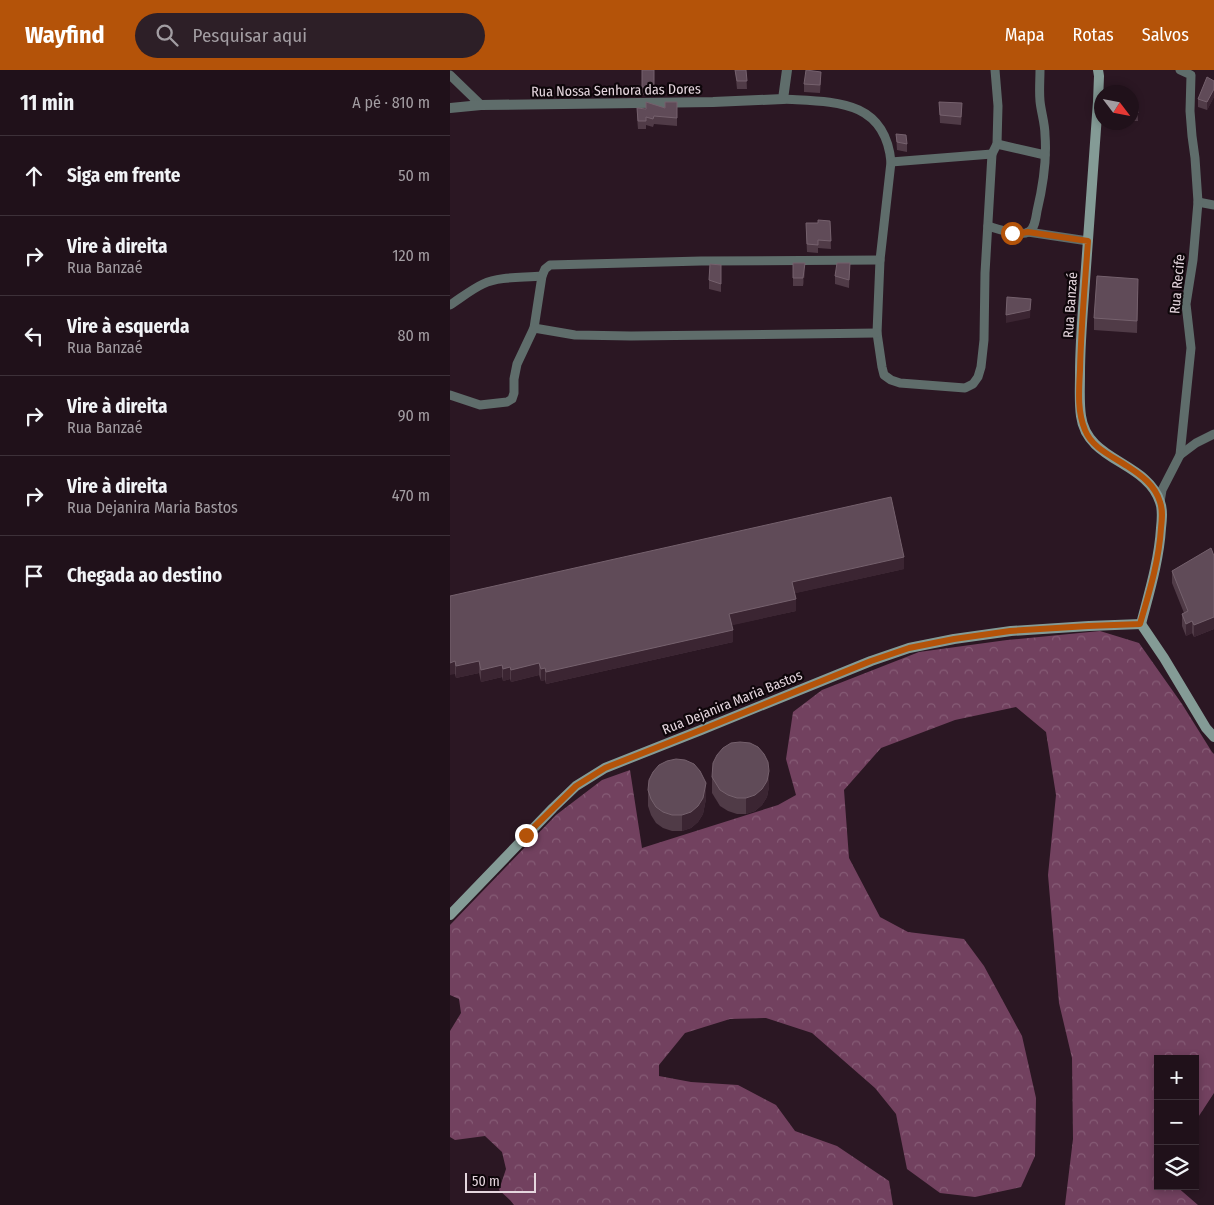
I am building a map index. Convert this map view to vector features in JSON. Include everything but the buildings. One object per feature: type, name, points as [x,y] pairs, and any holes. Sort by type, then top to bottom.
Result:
[{"type":"main road","name":"Rua Banzaé","points":[[1100,72],[1080,345],[1079,398],[1081,418],[1085,432],[1093,443],[1142,476],[1154,489],[1160,502]]},
{"type":"main road","points":[[1160,502],[1162,514],[1160,536],[1140,624],[1164,658],[1206,728],[1214,737]]},
{"type":"main road","name":"Rua Dejanira Maria Bastos","points":[[450,915],[576,786],[605,768],[862,664],[909,648],[1010,631],[1140,624]]},
{"type":"street","points":[[787,70],[783,99],[841,104],[854,107],[868,115],[887,139],[891,162],[880,260],[877,333],[884,375],[900,383],[965,388],[973,384],[978,377],[984,340],[985,273],[992,154],[997,144],[998,106],[995,70]]},
{"type":"street","points":[[1028,232],[1032,228],[1044,177],[1045,132],[1040,98],[1040,70]]},
{"type":"street","name":"Rua Recife","points":[[1160,502],[1162,490],[1180,456],[1191,348],[1186,304],[1193,260],[1198,202],[1190,111],[1191,75],[1180,70]]},
{"type":"street","points":[[450,75],[481,105]]},
{"type":"street","name":"Rua Nossa Senhora das Dores","points":[[450,108],[481,105],[674,103],[783,99]]},
{"type":"street","points":[[997,144],[1045,155]]},
{"type":"street","points":[[891,162],[992,154]]},
{"type":"street","points":[[1198,202],[1214,205]]},
{"type":"street","points":[[988,226],[1012,233],[1028,232],[1088,241]]},
{"type":"street","points":[[450,395],[480,405],[507,402],[512,399],[518,364],[534,328],[542,276],[545,269],[550,265],[701,261],[880,260]]},
{"type":"street","points":[[450,305],[482,284],[492,280],[542,276]]},
{"type":"street","points":[[534,328],[575,336],[877,333]]},
{"type":"street","points":[[1180,456],[1196,443],[1214,434]]},
{"type":"green space","points":[[1100,631],[1139,643],[1214,754],[1214,1093],[1199,1116],[1199,1055],[1154,1055],[1154,1190],[1181,1190],[1198,1205],[1065,1205],[1073,1139],[1072,1058],[1059,1003],[1048,875],[1056,795],[1046,732],[1016,707],[955,720],[881,748],[844,790],[849,858],[880,917],[908,932],[964,939],[984,966],[1022,1036],[1036,1098],[1035,1156],[1021,1187],[975,1197],[940,1193],[907,1169],[896,1114],[875,1088],[812,1033],[766,1018],[730,1019],[685,1033],[659,1065],[659,1076],[691,1082],[738,1085],[776,1105],[795,1131],[837,1146],[889,1181],[893,1205],[514,1205],[499,1190],[506,1169],[502,1152],[485,1136],[455,1140],[450,1137],[450,1031],[461,1013],[459,999],[450,995],[450,925],[556,815],[602,780],[630,770],[642,848],[778,805],[796,795],[786,759],[793,712],[822,690],[919,652],[1007,640]]},
{"type":"route","points":[[526,835],[576,786],[605,768],[871,661],[909,648],[1010,631],[1140,624],[1154,569],[1162,514],[1160,502],[1154,489],[1142,476],[1093,443],[1085,432],[1081,418],[1079,398],[1080,345],[1088,241],[1028,232],[1012,233]]}]
